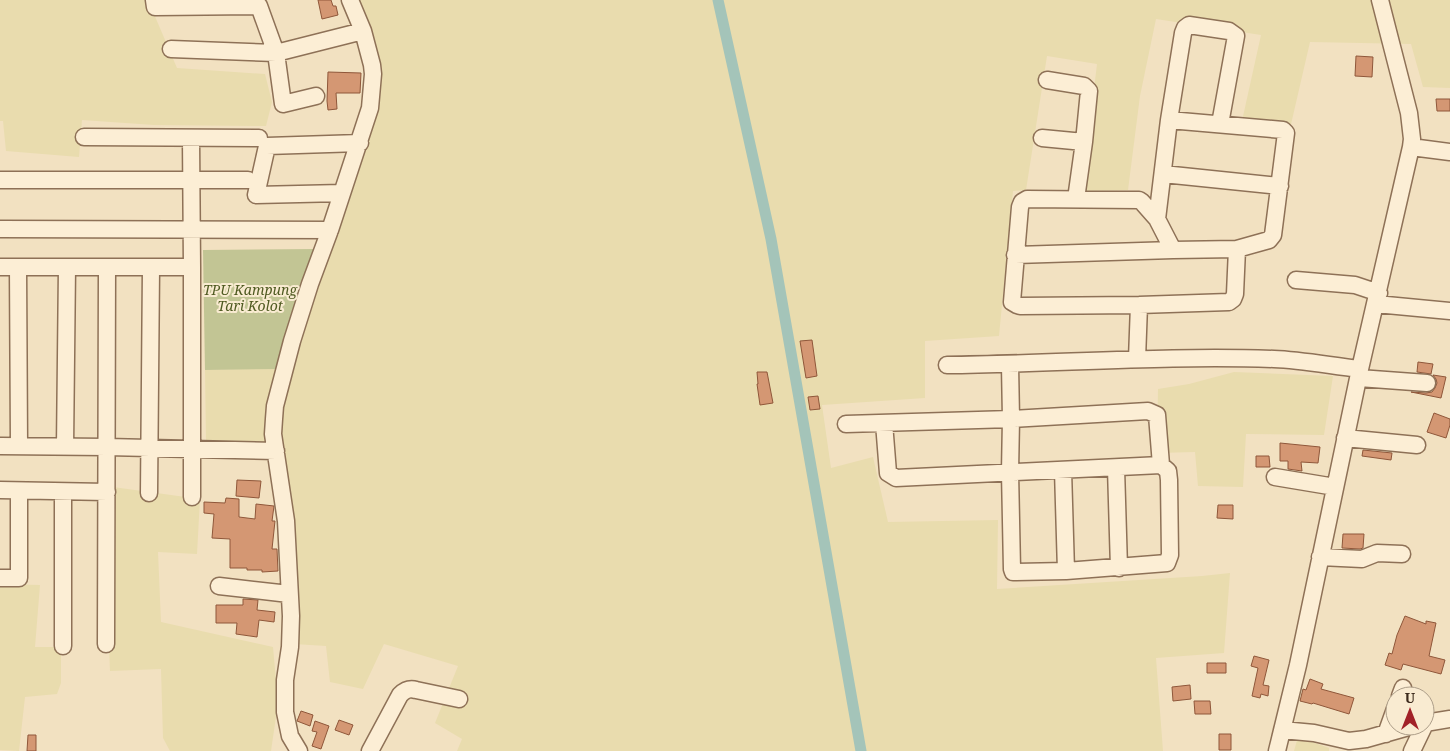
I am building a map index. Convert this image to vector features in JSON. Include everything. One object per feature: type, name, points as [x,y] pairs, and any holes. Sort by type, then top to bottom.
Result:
[{"type":"street","points":[[154,0],[155,7],[189,3],[259,6],[276,53],[283,104],[316,96]]},
{"type":"street","points":[[299,751],[290,736],[285,712],[285,680],[290,647],[291,616],[286,522],[274,434],[274,419],[279,388],[292,341],[360,143],[370,108],[372,65],[363,31],[350,0]]},
{"type":"street","points":[[1277,751],[1298,664],[1345,438],[1411,147],[1409,113],[1380,0]]},
{"type":"street","points":[[1157,219],[1169,120],[1183,33],[1189,24],[1229,31],[1236,36],[1220,124]]},
{"type":"street","points":[[171,49],[276,53],[363,31]]},
{"type":"street","points":[[1048,80],[1084,86],[1089,91],[1076,199]]},
{"type":"street","points":[[1015,256],[1237,249],[1269,240],[1273,235],[1286,132],[1283,130],[1169,120]]},
{"type":"street","points":[[84,137],[259,138]]},
{"type":"street","points":[[191,138],[192,497]]},
{"type":"street","points":[[1042,138],[1084,142]]},
{"type":"street","points":[[342,193],[256,195],[267,146],[360,143]]},
{"type":"street","points":[[1411,147],[1450,152]]},
{"type":"street","points":[[1163,174],[1280,186]]},
{"type":"street","points":[[0,180],[248,180]]},
{"type":"street","points":[[1173,250],[1157,219],[1139,200],[1027,199],[1022,202],[1020,207],[1012,302],[1017,305],[1139,305],[1229,302],[1234,299],[1235,294],[1237,249]]},
{"type":"street","points":[[0,229],[330,230]]},
{"type":"street","points":[[0,266],[192,268]]},
{"type":"street","points":[[18,266],[19,446]]},
{"type":"street","points":[[65,447],[67,268]]},
{"type":"street","points":[[106,644],[108,268]]},
{"type":"street","points":[[150,493],[151,268]]},
{"type":"street","points":[[1296,280],[1355,285],[1377,298],[1450,312]]},
{"type":"street","points":[[1137,359],[1139,305]]},
{"type":"street","points":[[947,365],[1137,359],[1275,359],[1359,374],[1427,383]]},
{"type":"street","points":[[884,423],[888,473],[896,478],[1010,472],[1116,468],[1161,465],[1168,471],[1169,480],[1169,561],[1165,564],[1119,568],[1016,573],[1012,571],[1010,472],[1010,364]]},
{"type":"street","points":[[846,424],[1011,419],[1148,411],[1157,415],[1161,465]]},
{"type":"street","points":[[1345,438],[1417,445]]},
{"type":"street","points":[[0,446],[276,451]]},
{"type":"street","points":[[1116,468],[1119,568]]},
{"type":"street","points":[[1063,470],[1066,571]]},
{"type":"street","points":[[1275,476],[1335,486]]},
{"type":"street","points":[[0,490],[107,492]]},
{"type":"street","points":[[0,578],[19,578],[19,491]]},
{"type":"street","points":[[63,492],[63,646]]},
{"type":"street","points":[[1320,557],[1362,559],[1377,554],[1402,554]]},
{"type":"street","points":[[219,586],[289,594]]},
{"type":"street","points":[[370,751],[400,695],[404,691],[411,689],[459,699]]},
{"type":"street","points":[[1435,722],[1450,719]]},
{"type":"street","points":[[1282,730],[1314,733],[1348,741],[1385,734]]},
{"type":"street","points":[[1412,751],[1418,736]]},
{"type":"shaded area","points":[[0,0],[148,0],[177,68],[265,74],[272,102],[266,126],[154,125],[82,120],[79,157],[6,151],[3,121],[0,121]]},
{"type":"shaded area","points":[[349,0],[1450,0],[1450,88],[1423,87],[1411,44],[1310,42],[1289,133],[1240,130],[1261,35],[1156,19],[1140,96],[1128,190],[1086,191],[1089,131],[1097,64],[1047,56],[1026,190],[1013,191],[999,336],[925,341],[925,398],[822,405],[831,468],[873,457],[888,522],[998,520],[997,589],[1230,573],[1224,653],[1156,658],[1163,751],[457,751],[462,739],[435,723],[458,666],[384,644],[363,689],[330,682],[326,646],[294,644],[271,447],[206,441],[205,370],[277,368],[363,125],[374,65]]},
{"type":"shaded area","points":[[1234,372],[1333,376],[1324,435],[1246,434],[1243,487],[1198,486],[1195,452],[1157,453],[1158,389],[1189,384]]},
{"type":"shaded area","points":[[113,487],[200,499],[197,554],[158,552],[161,622],[273,647],[278,703],[271,751],[170,751],[163,738],[161,669],[110,671]]},
{"type":"shaded area","points":[[0,584],[40,585],[35,647],[61,647],[61,683],[57,694],[25,697],[19,751],[0,750]]},
{"type":"shaded area","points":[[1298,737],[1329,748],[1329,751],[1294,751]]},
{"type":"green space","name":"TPU Kampung Tari Kolot","points":[[318,249],[277,369],[205,370],[203,250]]},
{"type":"building","points":[[318,0],[331,0],[333,6],[336,6],[338,15],[322,19]]},
{"type":"building","points":[[1356,56],[1373,57],[1372,77],[1355,76]]},
{"type":"building","points":[[328,72],[361,73],[360,93],[336,93],[337,109],[328,110]]},
{"type":"building","points":[[1436,99],[1450,99],[1450,111],[1437,111]]},
{"type":"building","points":[[812,340],[817,376],[806,378],[800,341]]},
{"type":"building","points":[[1418,362],[1433,364],[1431,374],[1417,372]]},
{"type":"building","points":[[757,372],[767,372],[773,403],[760,405]]},
{"type":"building","points":[[1433,375],[1446,377],[1441,398],[1411,392],[1432,392],[1437,383]]},
{"type":"building","points":[[818,396],[820,409],[810,410],[808,397]]},
{"type":"building","points":[[1434,413],[1450,419],[1446,438],[1427,432]]},
{"type":"building","points":[[1280,443],[1320,447],[1318,463],[1301,462],[1302,471],[1288,469],[1288,461],[1280,461]]},
{"type":"building","points":[[1363,450],[1392,453],[1391,460],[1362,456]]},
{"type":"building","points":[[1256,456],[1269,456],[1270,467],[1256,467]]},
{"type":"building","points":[[237,480],[261,481],[259,498],[236,496]]},
{"type":"building","points":[[226,498],[239,499],[239,517],[255,519],[256,504],[274,506],[272,521],[275,521],[272,549],[277,549],[278,571],[262,572],[262,570],[247,570],[247,568],[230,568],[230,539],[212,538],[214,514],[204,513],[204,502],[225,503]]},
{"type":"building","points":[[1218,505],[1233,505],[1233,519],[1217,518]]},
{"type":"building","points":[[1343,534],[1364,534],[1363,548],[1342,548]]},
{"type":"building","points":[[243,599],[258,600],[257,610],[275,612],[274,622],[259,620],[257,637],[236,634],[237,623],[216,623],[216,605],[243,605]]},
{"type":"building","points":[[1405,616],[1426,624],[1426,621],[1436,623],[1429,656],[1445,660],[1441,674],[1403,664],[1401,670],[1385,665],[1389,653],[1392,654]]},
{"type":"building","points":[[1254,656],[1269,660],[1263,685],[1269,686],[1268,696],[1261,694],[1260,698],[1252,696],[1258,668],[1251,666]]},
{"type":"building","points":[[1207,663],[1226,663],[1226,673],[1207,673]]},
{"type":"building","points":[[1310,679],[1323,684],[1321,689],[1354,698],[1349,714],[1300,701],[1303,689],[1306,690]]},
{"type":"building","points":[[1190,685],[1191,699],[1173,701],[1172,687]]},
{"type":"building","points":[[1194,701],[1210,701],[1211,714],[1195,714]]},
{"type":"building","points":[[301,711],[313,715],[310,726],[297,721]]},
{"type":"building","points":[[339,720],[353,725],[349,735],[335,730]]},
{"type":"building","points":[[315,721],[329,726],[321,749],[312,746],[317,732],[312,731]]},
{"type":"building","points":[[1219,734],[1231,734],[1231,750],[1219,750]]},
{"type":"building","points":[[28,735],[36,735],[36,751],[27,751]]},
{"type":"waterway","points":[[718,0],[771,239],[861,751]]}]
